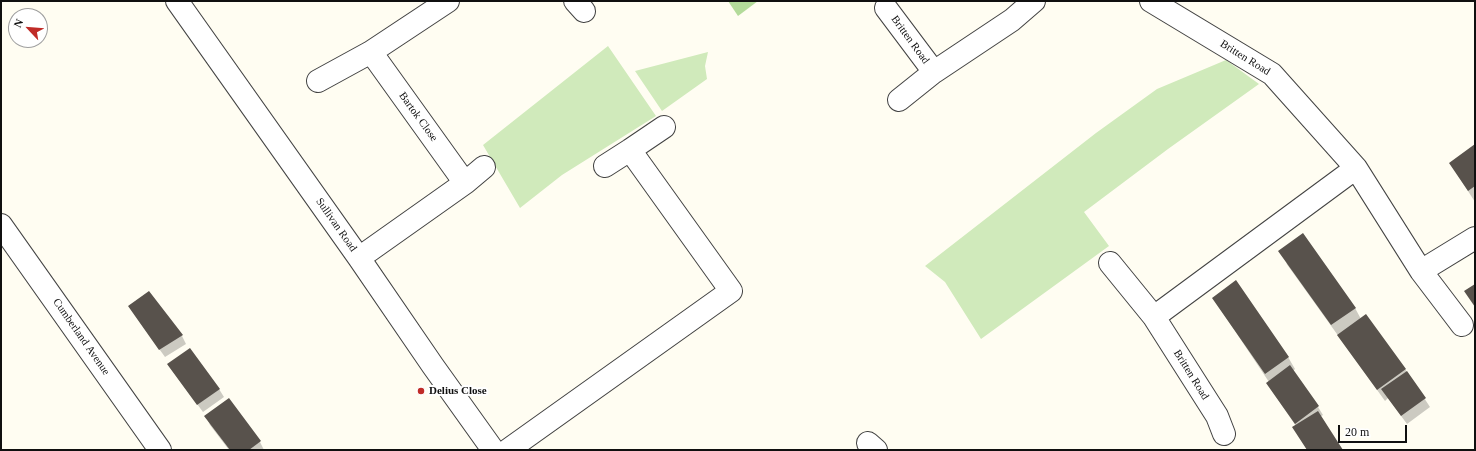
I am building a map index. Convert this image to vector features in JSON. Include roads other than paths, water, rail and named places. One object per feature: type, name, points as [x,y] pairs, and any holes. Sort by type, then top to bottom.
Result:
[{"type":"street","name":"Sullivan Road","points":[[176,1],[359,258],[493,450]]},
{"type":"street","points":[[318,81],[371,52],[448,1]]},
{"type":"street","name":"Britten Road","points":[[899,100],[934,72],[1012,20],[1034,1]]},
{"type":"street","name":"Britten Road","points":[[1151,1],[1272,74],[1356,168],[1421,271],[1462,325]]},
{"type":"street","name":"Britten Road","points":[[886,8],[934,72]]},
{"type":"street","name":"Bartok Close","points":[[371,52],[465,183]]},
{"type":"street","points":[[605,166],[664,127]]},
{"type":"street","points":[[508,450],[731,291],[630,150]]},
{"type":"street","points":[[359,258],[465,183],[484,167]]},
{"type":"street","points":[[1154,318],[1356,168]]},
{"type":"street","name":"Cumberland Avenue","points":[[1,225],[160,450]]},
{"type":"street","points":[[1421,271],[1475,238]]},
{"type":"street","name":"Britten Road","points":[[1110,262],[1154,318],[1217,416],[1224,434]]},
{"type":"place","name":"Delius Close","points":[[421,391]]}]
